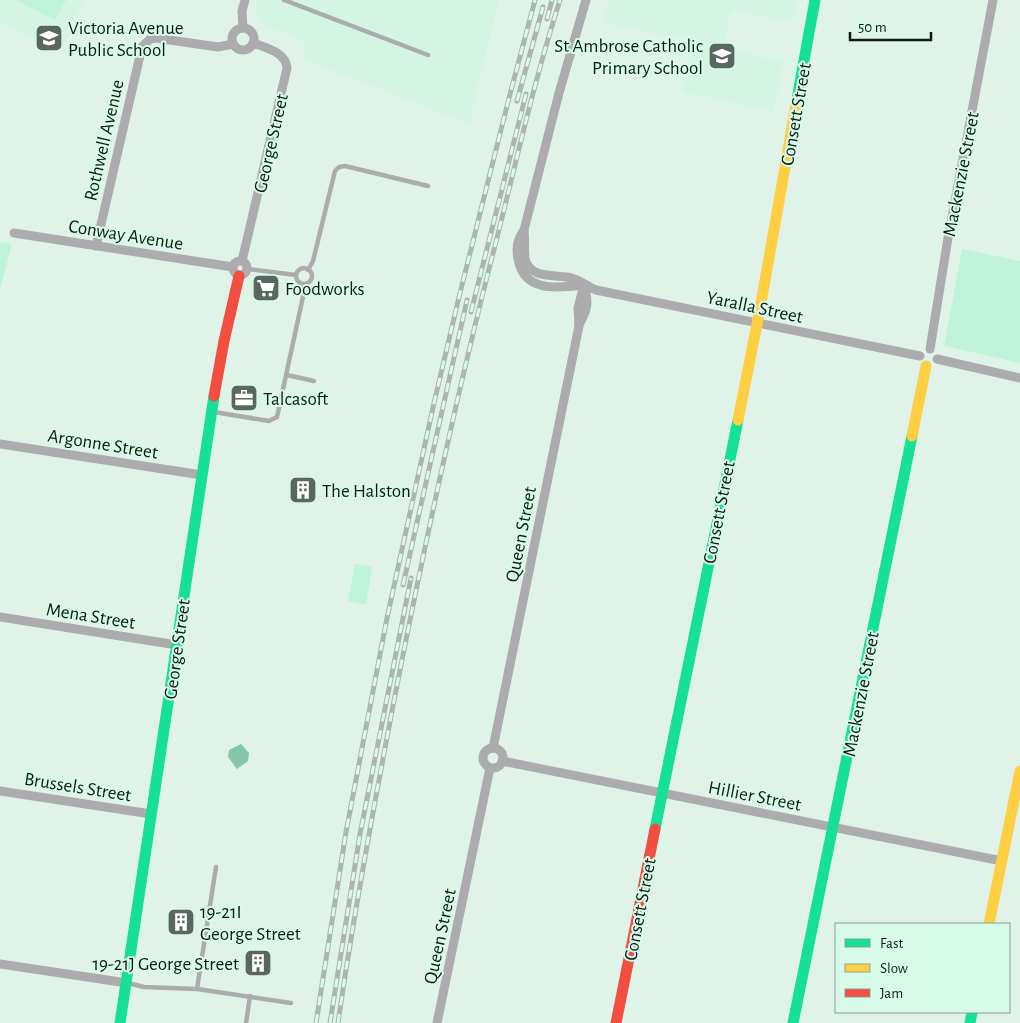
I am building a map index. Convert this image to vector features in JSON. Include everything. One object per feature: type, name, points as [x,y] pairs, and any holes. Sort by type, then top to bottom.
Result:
[{"type":"street","points":[[243,28],[242,11],[244,0]]},
{"type":"street","points":[[584,285],[554,287],[535,284],[527,280],[521,272],[517,250],[518,239],[524,230],[559,93],[586,0]]},
{"type":"street","name":"Consett Street","points":[[616,1023],[756,323],[815,0]]},
{"type":"street","name":"Mackenzie Street","points":[[930,349],[948,238],[993,0]]},
{"type":"street","points":[[239,28],[243,28],[252,32],[253,43],[249,48],[242,50],[235,47],[232,36],[239,28]]},
{"type":"street","name":"Rothwell Avenue","points":[[96,246],[142,47],[150,39],[156,38],[218,47],[233,44]]},
{"type":"street","name":"George Street","points":[[120,1023],[211,411],[240,268],[287,68],[287,62],[281,55],[253,43]]},
{"type":"street","name":"Conway Avenue","points":[[14,233],[240,268]]},
{"type":"street","name":"Yaralla Street","points":[[584,285],[596,290],[756,323],[923,361]]},
{"type":"street","name":"Queen Street","points":[[493,748],[579,326],[588,301],[584,285]]},
{"type":"street","points":[[930,349],[935,352],[937,359],[933,364],[923,361],[923,350],[930,349]]},
{"type":"street","points":[[937,359],[1020,378]]},
{"type":"street","name":"Mackenzie Street","points":[[793,1023],[923,361]]},
{"type":"street","name":"Argonne Street","points":[[0,444],[202,475]]},
{"type":"street","name":"Mena Street","points":[[0,617],[177,645]]},
{"type":"street","points":[[493,748],[501,752],[502,761],[496,768],[490,768],[483,762],[483,755],[487,750],[493,748]]},
{"type":"street","name":"Hillier Street","points":[[502,761],[1002,860]]},
{"type":"street","name":"Queen Street","points":[[437,1023],[490,768]]},
{"type":"street","points":[[989,923],[1020,771]]},
{"type":"street","name":"Brussels Street","points":[[0,791],[151,814]]},
{"type":"street","points":[[0,964],[127,983]]},
{"type":"lane","points":[[284,0],[428,55]]},
{"type":"lane","points":[[308,270],[313,261],[335,171],[339,167],[345,166],[428,186]]},
{"type":"lane","points":[[240,268],[296,275]]},
{"type":"lane","points":[[296,275],[301,269],[308,270],[311,273],[311,279],[304,284]]},
{"type":"lane","points":[[296,275],[298,282],[304,284]]},
{"type":"lane","points":[[211,411],[269,421],[277,417],[304,292],[304,284]]},
{"type":"lane","points":[[287,375],[314,381]]},
{"type":"lane","points":[[198,988],[216,867]]},
{"type":"lane","points":[[127,983],[144,987],[198,988],[291,1003]]},
{"type":"lane","points":[[246,1023],[250,996]]},
{"type":"shaded area","name":"Victoria Avenue Public School","points":[[0,0],[84,0],[61,52],[0,23]]},
{"type":"shaded area","points":[[15,0],[66,0],[55,20]]},
{"type":"shaded area","points":[[256,0],[499,0],[469,124],[305,60],[305,45],[297,38],[257,21]]},
{"type":"shaded area","name":"St Ambrose Catholic Primary School","points":[[608,0],[797,0],[793,22],[731,10],[723,49],[784,62],[773,111],[682,92],[694,41],[603,23]]},
{"type":"shaded area","points":[[0,242],[12,244],[0,290]]},
{"type":"shaded area","points":[[962,249],[1020,261],[1020,363],[944,346]]},
{"type":"shaded area","points":[[355,564],[372,567],[366,605],[348,601]]},
{"type":"shaded area","points":[[241,744],[249,753],[248,761],[237,769],[228,757],[229,750]]},
{"type":"railway","points":[[316,1023],[346,832],[387,618],[459,297],[535,0]]},
{"type":"railway","points":[[547,19],[552,0]]},
{"type":"railway","points":[[338,1023],[375,802],[431,517],[477,315],[532,99],[560,0]]},
{"type":"railway","points":[[517,101],[543,7]]},
{"type":"railway","points":[[471,312],[526,94]]},
{"type":"railway","points":[[403,585],[467,300]]},
{"type":"railway","points":[[330,1023],[360,834],[411,578]]},
{"type":"traffic: fast","points":[[797,99],[815,0]]},
{"type":"traffic: fast","points":[[120,1023],[214,396]]},
{"type":"traffic: fast","points":[[655,829],[738,420]]},
{"type":"traffic: fast","points":[[793,1023],[912,436]]},
{"type":"traffic: fast","points":[[970,1023],[972,1013]]},
{"type":"traffic: slow","points":[[738,420],[760,309],[797,99]]},
{"type":"traffic: slow","points":[[912,436],[926,366]]},
{"type":"traffic: slow","points":[[989,923],[1020,771]]},
{"type":"traffic: jam","points":[[214,396],[239,276]]},
{"type":"traffic: jam","points":[[616,1023],[655,829]]},
{"type":"place","name":"Victoria Avenue Public School","points":[[49,38]]},
{"type":"place","name":"St Ambrose Catholic Primary School","points":[[722,56]]},
{"type":"place","name":"Foodworks","points":[[266,288]]},
{"type":"place","name":"Talcasoft","points":[[244,398]]},
{"type":"place","name":"The Halston","points":[[303,490]]},
{"type":"place","name":"19-21I George Street","points":[[181,922]]},
{"type":"place","name":"19-21J George Street","points":[[258,963]]}]
